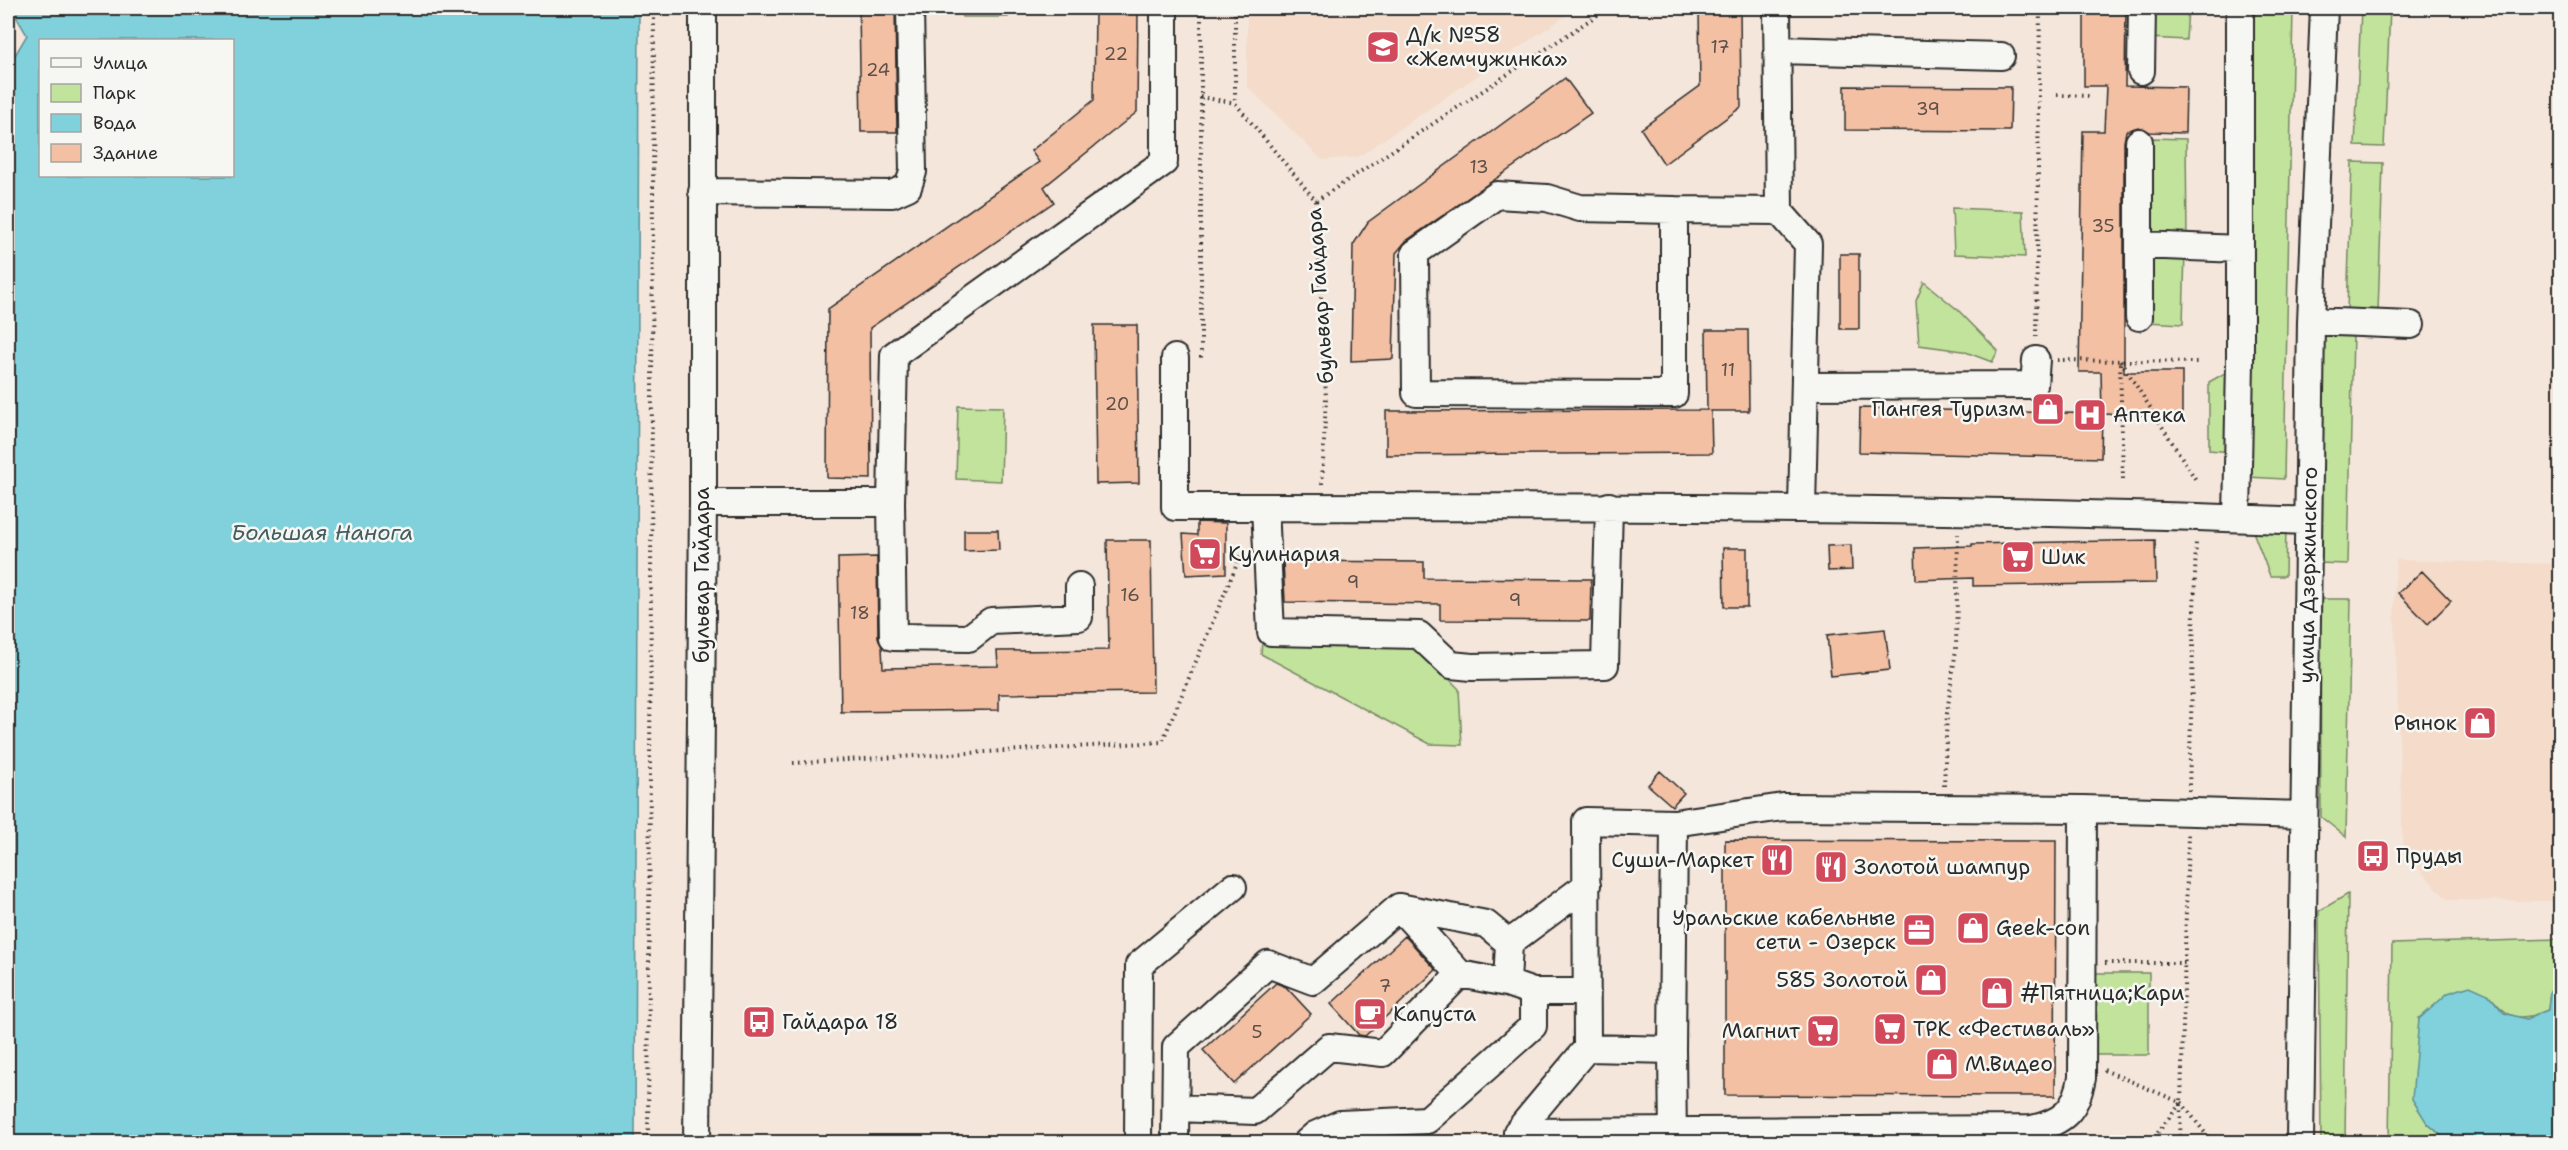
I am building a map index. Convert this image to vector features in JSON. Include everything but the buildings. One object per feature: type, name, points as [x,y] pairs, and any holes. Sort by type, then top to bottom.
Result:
[{"type":"street","name":"бульвар Гайдара","points":[[697,1143],[703,504],[703,8]]},
{"type":"street","points":[[702,192],[892,194],[908,187],[914,172],[910,8]]},
{"type":"street","points":[[1079,586],[1079,617],[991,621],[969,638],[893,637],[891,503],[894,355],[1164,162],[1164,8]]},
{"type":"street","points":[[1777,8],[1779,212],[1808,244],[1802,508]]},
{"type":"street","points":[[2141,71],[2142,8]]},
{"type":"street","points":[[2237,518],[2240,8]]},
{"type":"street","name":"улица Дзержинского","points":[[2300,1143],[2311,321],[2324,8]]},
{"type":"street","points":[[1778,50],[2001,56]]},
{"type":"street","points":[[2139,142],[2139,317]]},
{"type":"street","points":[[1674,210],[1674,394],[1416,393],[1415,253],[1497,195],[1547,198],[1580,208],[1779,212]]},
{"type":"street","points":[[2140,245],[2240,249]]},
{"type":"street","points":[[2311,321],[2411,325]]},
{"type":"street","points":[[1175,358],[1175,507],[1322,505],[1802,508],[2308,521]]},
{"type":"street","points":[[1804,386],[2034,386],[2036,360]]},
{"type":"street","points":[[703,504],[891,503]]},
{"type":"street","points":[[1265,507],[1271,632],[1419,635],[1451,665],[1472,667],[1605,665],[1610,506]]},
{"type":"street","points":[[1517,1137],[1587,1048],[1586,821],[1674,823],[1783,807],[1944,807],[2304,814]]},
{"type":"street","points":[[1517,1137],[1673,1137],[2032,1129],[2051,1125],[2068,1112],[2078,1097],[2082,1061],[2083,809]]},
{"type":"street","points":[[1673,1137],[1674,823]]},
{"type":"street","points":[[1509,943],[1587,885]]},
{"type":"street","points":[[1138,1143],[1139,965],[1233,887]]},
{"type":"street","points":[[1400,907],[1486,924],[1509,943]]},
{"type":"street","points":[[1400,907],[1460,974],[1507,983],[1533,992],[1587,992]]},
{"type":"street","points":[[1175,1143],[1176,1047],[1268,964],[1313,981],[1400,907]]},
{"type":"street","points":[[1507,983],[1509,943]]},
{"type":"street","points":[[1176,1108],[1255,1111],[1329,1047],[1383,1053],[1460,974]]},
{"type":"street","points":[[1307,1143],[1315,1135],[1340,1124],[1427,1120],[1533,1026],[1533,992]]},
{"type":"street","points":[[1587,1048],[1672,1050]]},
{"type":"path","points":[[648,1143],[654,8]]},
{"type":"path","points":[[1201,8],[1201,360]]},
{"type":"path","points":[[1200,97],[1235,103],[1235,8]]},
{"type":"path","points":[[1316,201],[1608,8]]},
{"type":"path","points":[[2040,8],[2036,360],[2197,363]]},
{"type":"path","points":[[2057,95],[2089,96]]},
{"type":"path","name":"бульвар Гайдара","points":[[1235,103],[1316,201],[1326,398],[1322,505]]},
{"type":"path","points":[[2120,360],[2122,479]]},
{"type":"path","points":[[2120,360],[2196,480]]},
{"type":"path","points":[[1944,807],[1947,714],[1956,649],[1959,512]]},
{"type":"path","points":[[2181,1143],[2196,537]]},
{"type":"path","points":[[793,763],[1162,742],[1244,549]]},
{"type":"path","points":[[2082,963],[2185,963]]},
{"type":"path","points":[[2082,1061],[2182,1103],[2212,1143]]},
{"type":"path","points":[[2150,1143],[2182,1103]]},
{"type":"shaded area","name":"Д/к №58 «Жемчужинка»","points":[[1247,8],[1577,8],[1358,157],[1322,160],[1247,86]]},
{"type":"shaded area","name":"Рынок","points":[[2396,560],[2560,564],[2560,901],[2448,900],[2403,852],[2394,595]]},
{"type":"green space","points":[[962,8],[1008,8],[1008,17],[962,17]]},
{"type":"green space","points":[[2151,8],[2188,8],[2186,40],[2149,38]]},
{"type":"green space","points":[[2252,8],[2293,8],[2284,479],[2248,477]]},
{"type":"green space","points":[[2361,8],[2390,8],[2384,147],[2355,146]]},
{"type":"green space","points":[[2150,138],[2186,139],[2187,240],[2149,239]]},
{"type":"green space","points":[[2352,162],[2383,163],[2378,312],[2347,311]]},
{"type":"green space","points":[[1952,208],[2023,211],[2025,257],[1954,254]]},
{"type":"green space","points":[[2149,250],[2185,251],[2183,324],[2147,322]]},
{"type":"green space","points":[[1924,282],[1958,310],[1998,351],[1992,362],[1963,351],[1919,345],[1916,301]]},
{"type":"green space","points":[[2323,331],[2353,332],[2348,564],[2318,563]]},
{"type":"green space","points":[[2232,369],[2230,452],[2209,450],[2209,382]]},
{"type":"green space","points":[[958,406],[1003,407],[1001,481],[956,479]]},
{"type":"green space","points":[[2286,526],[2285,576],[2270,576],[2252,529]]},
{"type":"green space","points":[[2320,599],[2351,599],[2346,837],[2321,817]]},
{"type":"green space","points":[[1262,641],[1413,642],[1459,689],[1462,745],[1430,744],[1261,654]]},
{"type":"green space","points":[[2348,894],[2345,1142],[2321,1142],[2319,911]]},
{"type":"green space","points":[[2560,939],[2560,980],[2550,991],[2548,1010],[2528,1016],[2514,1016],[2502,1009],[2488,994],[2419,1018],[2418,1045],[2427,1123],[2449,1142],[2389,1142],[2392,944]]},
{"type":"green space","points":[[2090,973],[2149,973],[2149,1055],[2090,1055]]},
{"type":"water","name":"Большая Нанога","points":[[11,8],[639,8],[635,1142],[8,1142],[8,67],[27,35]]},
{"type":"water","points":[[2560,980],[2560,1142],[2532,1140],[2449,1142],[2427,1123],[2412,1099],[2419,1019],[2448,993],[2470,986],[2488,994],[2504,1013],[2526,1019],[2548,1010],[2550,991]]},
{"type":"place","name":"Д/к №58 «Жемчужинка»","points":[[1383,47]]},
{"type":"place","name":"Пангея Туризм","points":[[2048,409]]},
{"type":"place","name":"Аптека","points":[[2090,415]]},
{"type":"place","name":"Кулинария","points":[[1205,554]]},
{"type":"place","name":"Шик","points":[[2018,557]]},
{"type":"place","name":"Рынок","points":[[2480,723]]},
{"type":"place","name":"Пруды","points":[[2373,856]]},
{"type":"place","name":"Суши-Маркет","points":[[1777,860]]},
{"type":"place","name":"Золотой шампур","points":[[1831,867]]},
{"type":"place","name":"Geek-con","points":[[1973,928]]},
{"type":"place","name":"Уральские кабельные сети - Озерск","points":[[1919,930]]},
{"type":"place","name":"585 Золотой","points":[[1931,980]]},
{"type":"place","name":"#Пятница;Кари","points":[[1997,993]]},
{"type":"place","name":"Капуста","points":[[1370,1014]]},
{"type":"place","name":"Гайдара 18","points":[[759,1022]]},
{"type":"place","name":"ТРК «Фестиваль»","points":[[1890,1029]]},
{"type":"place","name":"Магнит","points":[[1823,1031]]},
{"type":"place","name":"М.Видео","points":[[1942,1064]]}]
